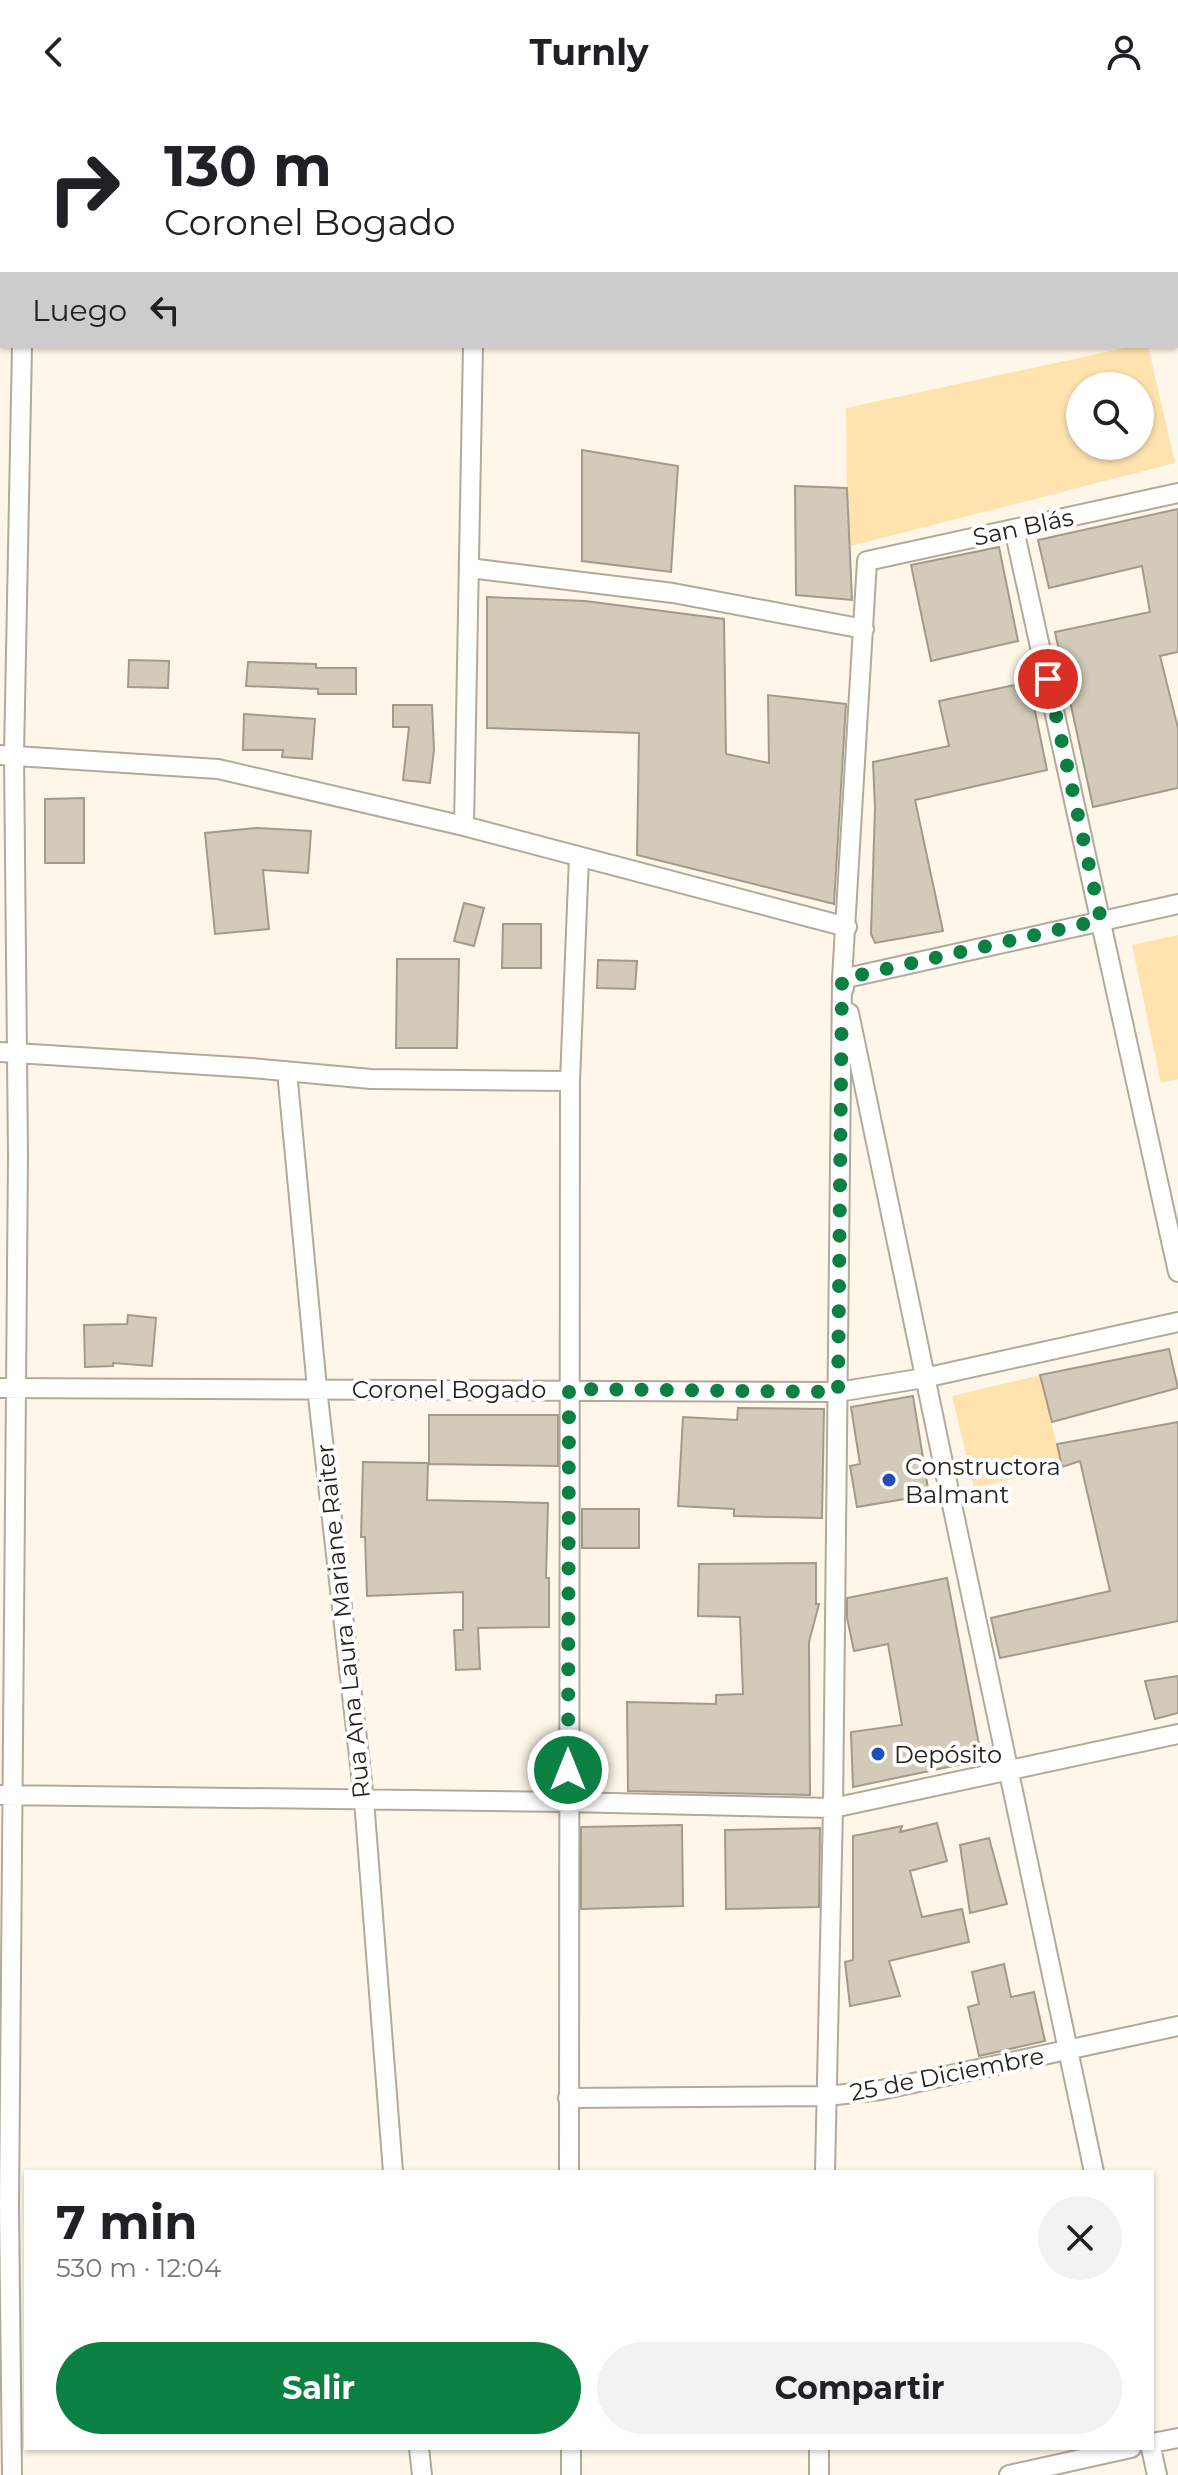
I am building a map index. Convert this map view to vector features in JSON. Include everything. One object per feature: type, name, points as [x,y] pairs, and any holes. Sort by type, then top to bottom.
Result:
[{"type":"street","points":[[12,2475],[6,1795],[7,755],[22,348]]},
{"type":"street","points":[[464,826],[473,348]]},
{"type":"street","name":"San Blás","points":[[864,629],[867,561],[1178,493]]},
{"type":"street","points":[[1014,529],[1178,1272]]},
{"type":"street","points":[[469,568],[673,593],[864,629],[842,979],[833,1808],[825,2170]]},
{"type":"street","points":[[7,755],[218,769],[464,826],[847,927]]},
{"type":"street","points":[[569,2170],[570,1081],[579,857]]},
{"type":"street","points":[[842,979],[1178,904]]},
{"type":"street","points":[[842,979],[1094,2170]]},
{"type":"street","points":[[8,1053],[371,1079],[570,1081]]},
{"type":"street","name":"Rua Ana Laura Mariane Raiter","points":[[287,1071],[317,1388],[364,1800],[393,2170]]},
{"type":"street","name":"Coronel Bogado","points":[[8,1388],[838,1392],[924,1378],[1178,1322]]},
{"type":"street","points":[[6,1795],[833,1808],[1178,1734]]},
{"type":"street","name":"25 de Diciembre","points":[[568,2098],[827,2096],[881,2090],[1178,2026]]},
{"type":"street","points":[[1154,2445],[1178,2438]]},
{"type":"street","points":[[419,2450],[422,2475]]},
{"type":"street","points":[[571,2450],[571,2475]]},
{"type":"street","points":[[819,2450],[819,2475]]},
{"type":"street","points":[[1009,2475],[1122,2450]]},
{"type":"street","points":[[1153,2450],[1157,2475]]},
{"type":"shaded area","points":[[1125,348],[1148,348],[1175,463],[847,547],[846,408]]},
{"type":"shaded area","points":[[1178,935],[1178,1079],[1161,1083],[1132,945]]},
{"type":"shaded area","points":[[1040,1375],[1062,1467],[974,1488],[952,1396]]},
{"type":"building","points":[[582,450],[678,466],[671,572],[582,561]]},
{"type":"building","points":[[795,486],[847,488],[852,600],[796,595]]},
{"type":"building","points":[[1178,509],[1178,652],[1160,656],[1178,728],[1178,788],[1093,807],[1055,632],[1150,612],[1142,566],[1049,588],[1038,540]]},
{"type":"building","points":[[999,547],[1018,641],[931,661],[911,565]]},
{"type":"building","points":[[487,597],[585,601],[724,619],[726,754],[769,763],[768,695],[846,704],[834,904],[637,855],[639,733],[487,728]]},
{"type":"building","points":[[129,660],[169,661],[168,688],[128,687]]},
{"type":"building","points":[[248,662],[356,668],[356,694],[318,694],[318,689],[246,686]]},
{"type":"building","points":[[1029,682],[1047,770],[915,800],[943,931],[875,943],[871,934],[875,808],[873,762],[949,746],[939,701]]},
{"type":"building","points":[[393,705],[432,705],[434,750],[430,783],[403,780],[409,727],[393,727]]},
{"type":"building","points":[[244,714],[315,719],[312,759],[282,757],[283,750],[243,750]]},
{"type":"building","points":[[84,798],[84,863],[45,863],[45,799]]},
{"type":"building","points":[[257,828],[311,831],[308,873],[263,870],[269,929],[215,934],[205,833]]},
{"type":"building","points":[[464,903],[484,908],[474,946],[454,941]]},
{"type":"building","points":[[503,924],[541,924],[541,968],[502,968]]},
{"type":"building","points":[[397,959],[459,959],[457,1048],[396,1048]]},
{"type":"building","points":[[598,960],[637,961],[635,989],[597,988]]},
{"type":"building","points":[[128,1315],[156,1318],[152,1366],[113,1363],[113,1366],[85,1367],[84,1325],[127,1324]]},
{"type":"building","points":[[1169,1349],[1178,1388],[1052,1422],[1040,1375]]},
{"type":"building","points":[[913,1396],[929,1495],[857,1507],[850,1466],[860,1464],[851,1407]]},
{"type":"building","points":[[738,1408],[824,1409],[822,1518],[734,1516],[734,1509],[678,1506],[683,1417],[737,1420]]},
{"type":"building","points":[[429,1415],[558,1415],[558,1466],[429,1464]]},
{"type":"building","points":[[1178,1422],[1178,1621],[1000,1658],[991,1618],[1110,1591],[1080,1461],[1062,1467],[1057,1444]]},
{"type":"building","points":[[363,1462],[428,1463],[427,1500],[548,1503],[546,1578],[549,1578],[549,1627],[478,1628],[480,1669],[456,1670],[454,1630],[463,1630],[463,1592],[367,1596],[365,1537],[361,1537]]},
{"type":"building","points":[[582,1509],[639,1509],[639,1548],[582,1548]]},
{"type":"building","points":[[816,1563],[816,1604],[819,1604],[809,1642],[810,1795],[628,1791],[627,1702],[716,1704],[716,1695],[743,1694],[740,1617],[698,1616],[699,1564]]},
{"type":"building","points":[[947,1578],[982,1760],[853,1787],[851,1732],[902,1725],[888,1644],[854,1651],[847,1618],[847,1598]]},
{"type":"building","points":[[1178,1676],[1178,1713],[1155,1719],[1145,1681]]},
{"type":"building","points":[[937,1823],[947,1861],[910,1871],[922,1917],[962,1909],[969,1942],[889,1961],[900,1996],[850,2006],[845,1962],[853,1960],[853,1836],[902,1826],[900,1832]]},
{"type":"building","points":[[682,1825],[683,1906],[581,1909],[581,1827]]},
{"type":"building","points":[[820,1828],[819,1907],[726,1909],[725,1830]]},
{"type":"building","points":[[989,1838],[1007,1904],[970,1913],[960,1845]]},
{"type":"building","points":[[1004,1964],[1011,1997],[1034,1992],[1045,2041],[979,2056],[968,2007],[979,2004],[972,1972]]},
{"type":"place","name":"Constructora Balmant","points":[[889,1480]]},
{"type":"place","name":"Depósito","points":[[878,1754]]},
{"type":"route","points":[[568,1770],[569,1389],[838,1392],[842,979],[1101,920],[1048,679]]}]
